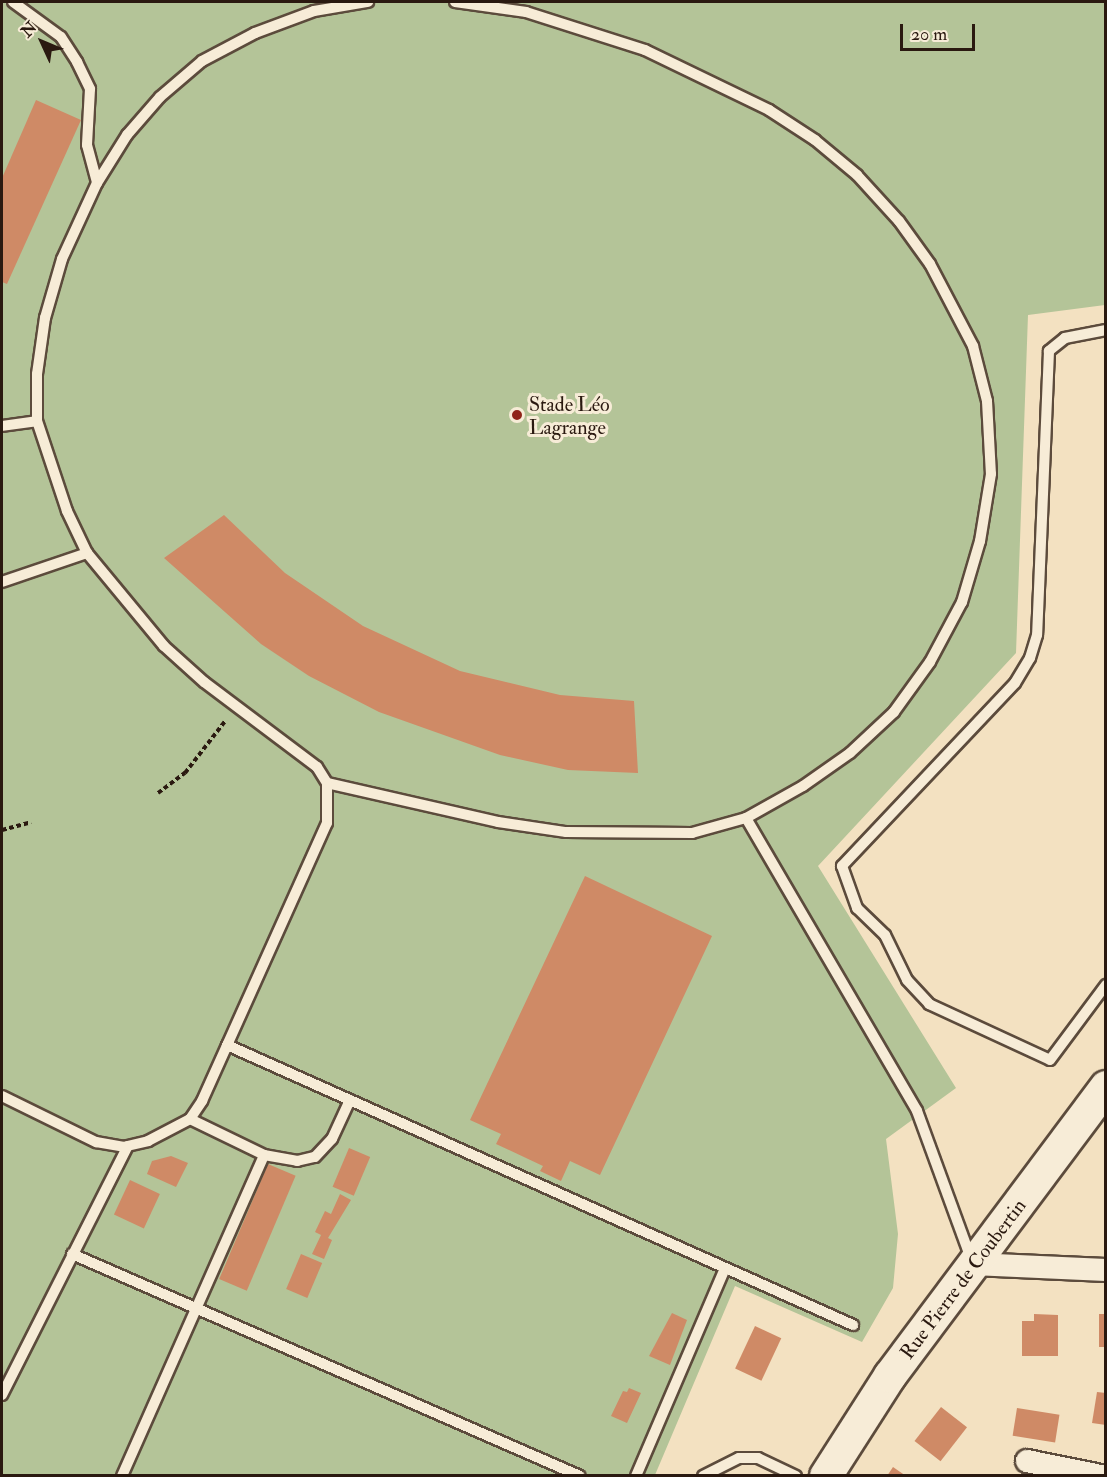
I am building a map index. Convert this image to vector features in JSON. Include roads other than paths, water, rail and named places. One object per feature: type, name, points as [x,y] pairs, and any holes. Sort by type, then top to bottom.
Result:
[{"type":"main road","name":"Rue Pierre de Coubertin","points":[[826,1476],[890,1376],[1106,1087]]},
{"type":"street","points":[[973,1264],[1106,1270]]},
{"type":"street","points":[[1027,1461],[1101,1476]]},
{"type":"lane","points":[[13,2],[62,37],[82,71],[90,89],[87,145],[97,183]]},
{"type":"lane","points":[[2,1096],[96,1142],[128,1146],[148,1141],[189,1119],[227,1045],[327,823],[327,783],[303,752],[237,706],[164,646],[87,553],[67,511],[37,421],[37,374],[45,318],[62,259],[97,183],[140,120],[160,97],[202,61],[255,33],[314,11],[368,2]]},
{"type":"lane","points":[[327,783],[498,822],[566,832],[692,833],[746,818],[831,766],[894,712],[930,662],[962,602],[980,541],[991,474],[987,401],[973,346],[935,273],[899,221],[857,176],[814,140],[769,110],[645,50],[526,12],[454,2]]},
{"type":"lane","points":[[1106,330],[1065,338],[1049,351],[1037,635],[1030,658],[1015,683],[842,866],[857,908],[885,935],[907,980],[929,1004],[1050,1060],[1106,985]]},
{"type":"lane","points":[[2,426],[37,421]]},
{"type":"lane","points":[[2,582],[87,553]]},
{"type":"lane","points":[[746,818],[917,1112],[973,1264]]},
{"type":"lane","points":[[227,1045],[853,1325]]},
{"type":"lane","points":[[189,1119],[264,1155],[297,1161],[315,1157],[332,1139],[350,1100]]},
{"type":"lane","points":[[2,1395],[128,1146]]},
{"type":"lane","points":[[122,1476],[264,1155]]},
{"type":"lane","points":[[72,1254],[580,1476]]},
{"type":"lane","points":[[636,1476],[725,1268]]},
{"type":"lane","points":[[703,1476],[739,1458],[758,1458],[796,1476]]},
{"type":"place","name":"Stade Léo Lagrange","points":[[517,415]]}]
